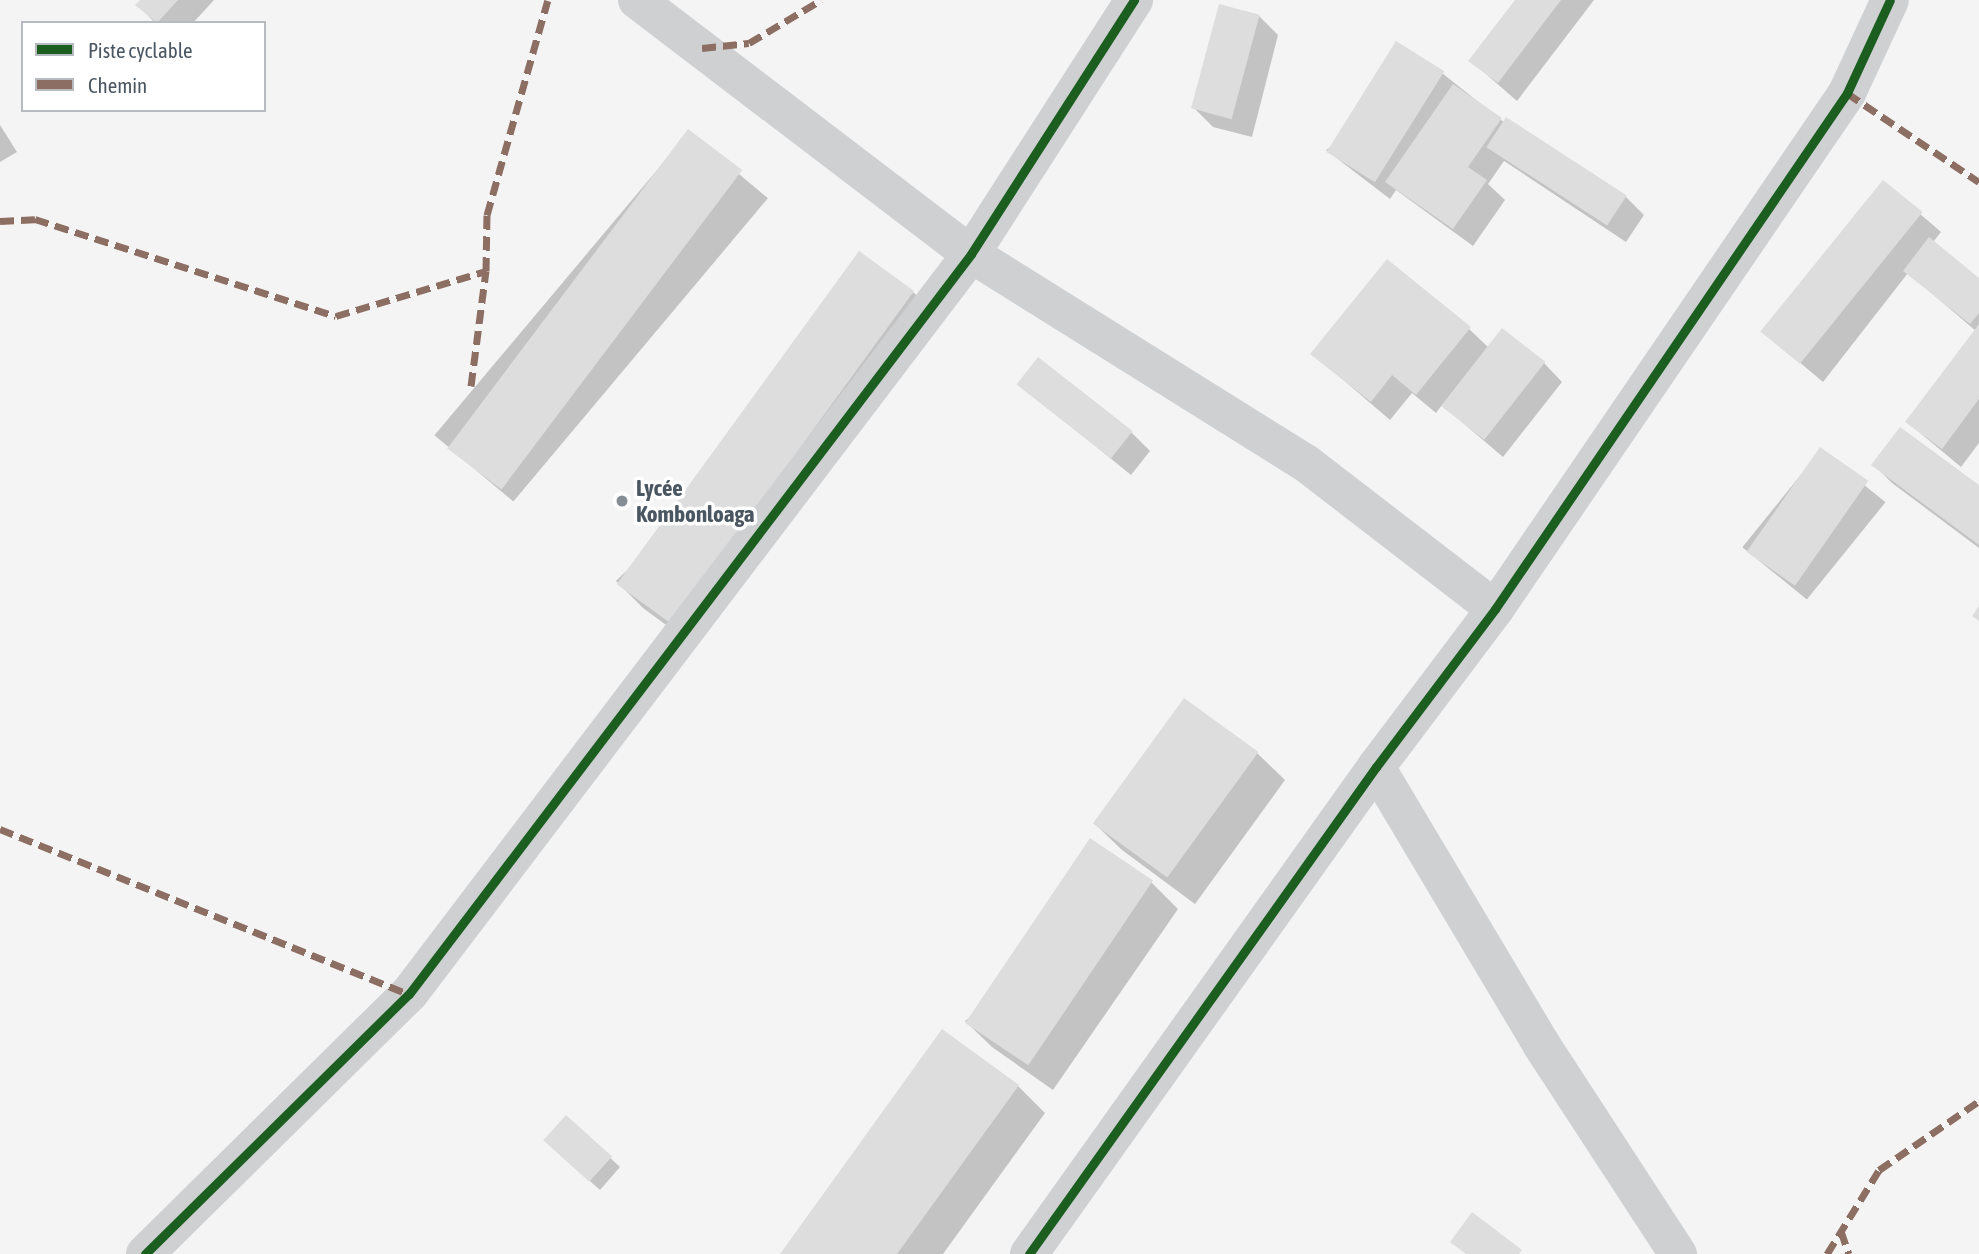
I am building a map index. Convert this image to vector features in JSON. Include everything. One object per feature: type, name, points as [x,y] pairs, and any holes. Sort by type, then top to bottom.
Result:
[{"type":"street","points":[[637,0],[971,254],[1307,464],[1495,609]]},
{"type":"street","points":[[145,1254],[409,994],[971,254],[1134,0]]},
{"type":"street","points":[[1029,1254],[1376,767],[1495,609],[1847,93],[1891,0]]},
{"type":"street","points":[[1376,767],[1541,1044],[1678,1254]]},
{"type":"building","points":[[140,0],[178,0],[159,21],[155,21],[135,5]]},
{"type":"building","points":[[1515,0],[1561,0],[1498,83],[1468,61]]},
{"type":"building","points":[[1219,4],[1260,15],[1232,119],[1191,108]]},
{"type":"building","points":[[1396,41],[1444,71],[1375,182],[1327,152]]},
{"type":"building","points":[[1453,84],[1502,118],[1468,167],[1487,180],[1453,229],[1385,182]]},
{"type":"building","points":[[1506,117],[1627,195],[1607,226],[1486,147]]},
{"type":"building","points":[[688,129],[742,170],[502,489],[447,448]]},
{"type":"building","points":[[1883,180],[1923,212],[1800,364],[1760,332]]},
{"type":"building","points":[[1929,237],[1979,278],[1979,313],[1970,324],[1903,271]]},
{"type":"building","points":[[859,251],[914,291],[672,624],[617,584]]},
{"type":"building","points":[[1387,259],[1471,327],[1416,395],[1392,375],[1371,402],[1310,354]]},
{"type":"building","points":[[1979,324],[1979,399],[1942,449],[1905,422]]},
{"type":"building","points":[[1502,328],[1545,362],[1484,440],[1441,406]]},
{"type":"building","points":[[1038,357],[1133,431],[1111,458],[1016,385]]},
{"type":"building","points":[[1900,427],[1979,485],[1979,545],[1871,465]]},
{"type":"building","points":[[1820,447],[1868,481],[1795,586],[1747,552]]},
{"type":"building","points":[[1979,606],[1979,621],[1972,616]]},
{"type":"building","points":[[1184,698],[1258,752],[1167,877],[1093,823]]},
{"type":"building","points":[[1090,838],[1153,880],[1028,1065],[965,1023]]},
{"type":"building","points":[[942,1029],[1019,1085],[897,1254],[780,1254]]},
{"type":"building","points":[[566,1115],[612,1156],[589,1182],[543,1140]]},
{"type":"building","points":[[1472,1212],[1522,1250],[1519,1254],[1466,1254],[1450,1242]]},
{"type":"marked path","points":[[471,386],[486,271],[487,215],[548,0]]},
{"type":"marked path","points":[[702,48],[749,43],[821,0]]},
{"type":"marked path","points":[[1847,93],[1979,182]]},
{"type":"marked path","points":[[0,221],[35,219],[336,316],[486,271]]},
{"type":"marked path","points":[[0,829],[409,994]]},
{"type":"marked path","points":[[1827,1254],[1879,1170],[1979,1101]]},
{"type":"marked path","points":[[1841,1231],[1849,1254]]},
{"type":"cycle path","points":[[145,1254],[409,994],[971,254],[1134,0]]},
{"type":"cycle path","points":[[1029,1254],[1376,767],[1495,609],[1847,93],[1890,0]]},
{"type":"place","name":"Lycée Kombonloaga","points":[[622,501]]}]
